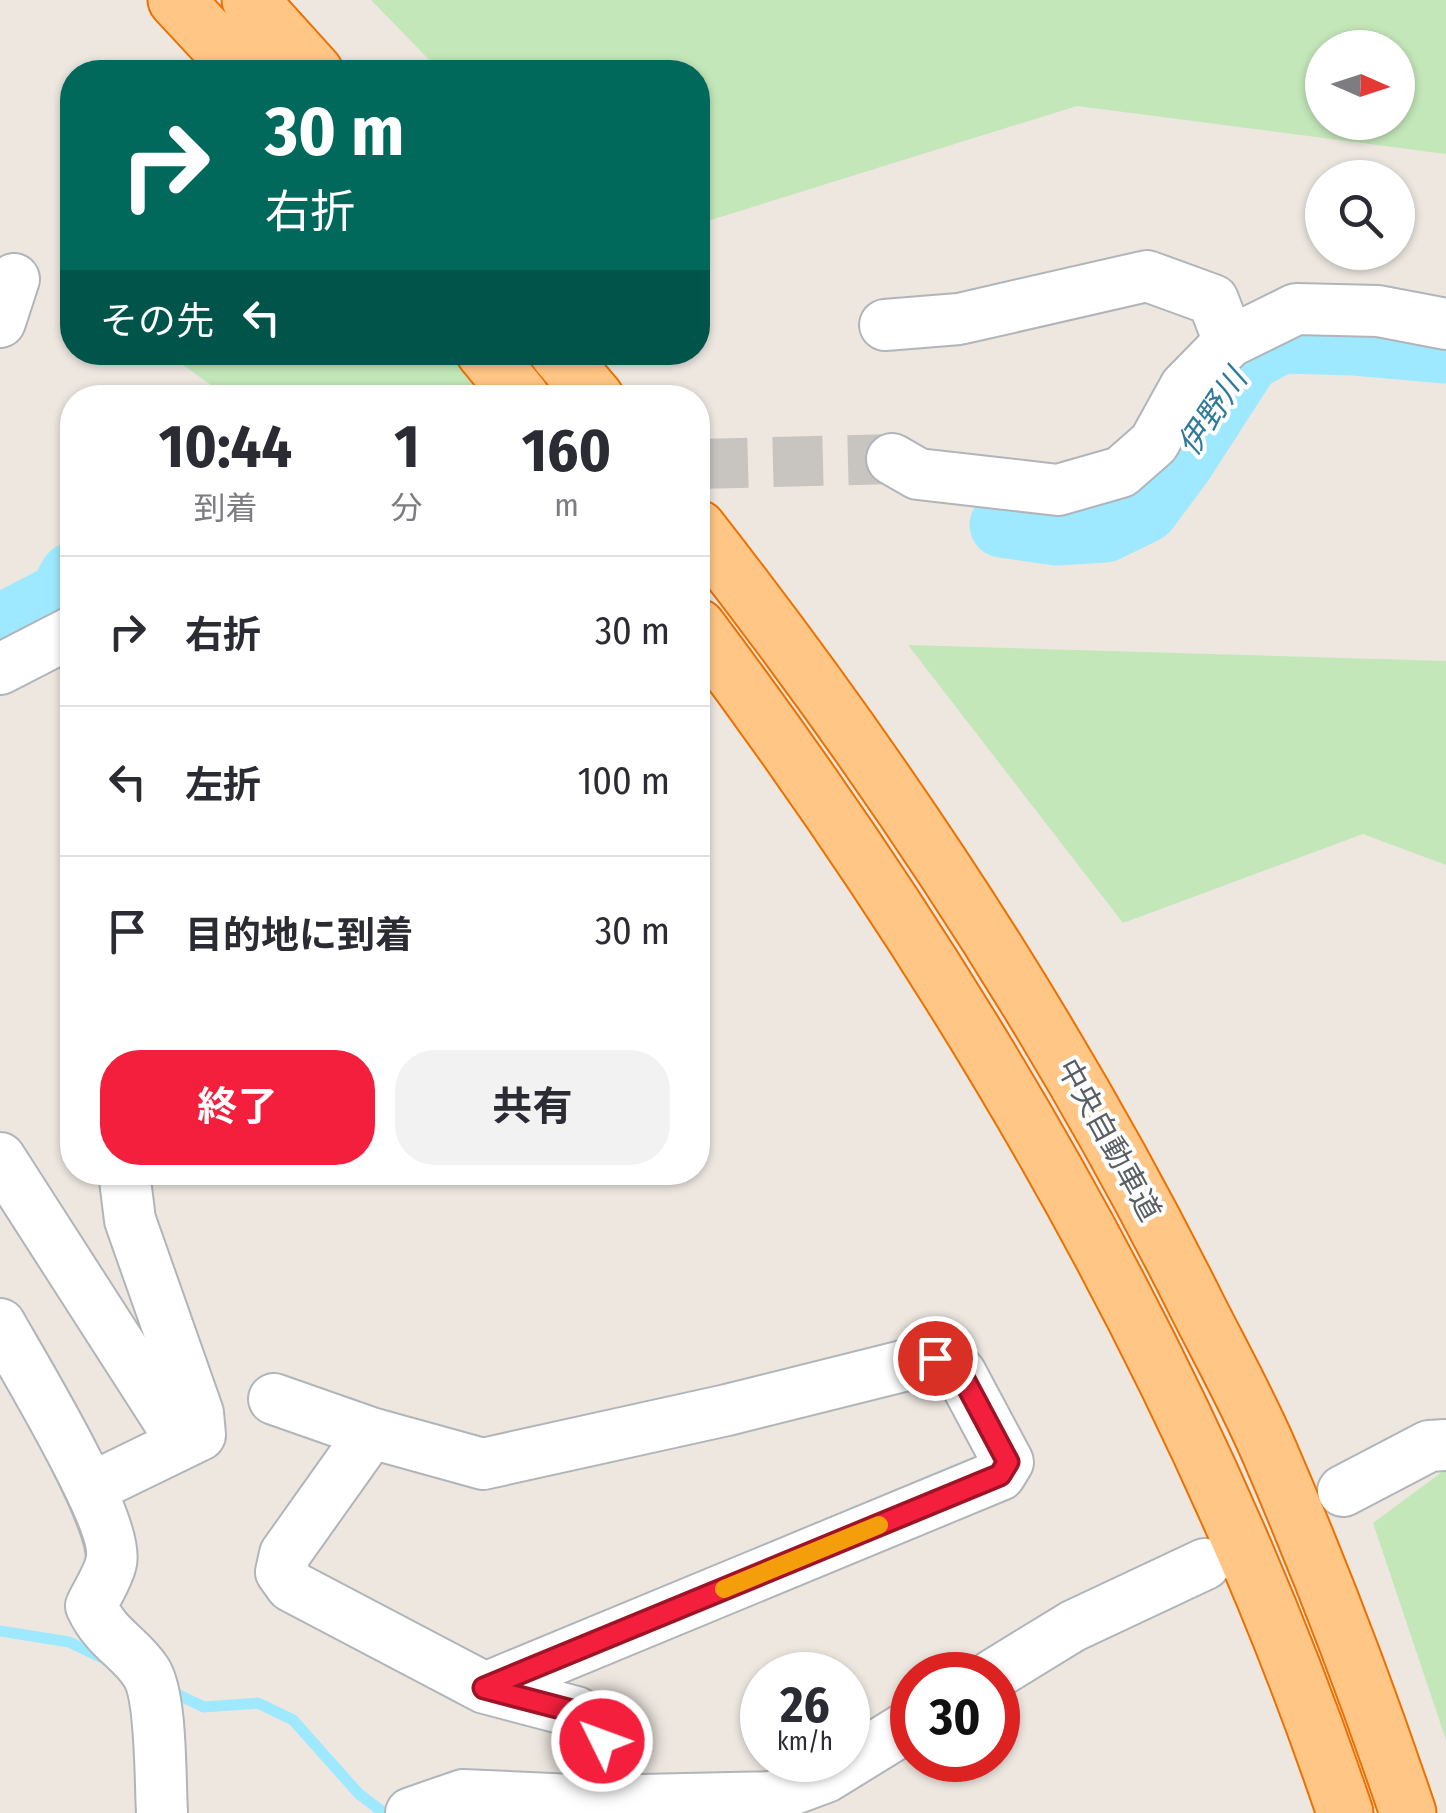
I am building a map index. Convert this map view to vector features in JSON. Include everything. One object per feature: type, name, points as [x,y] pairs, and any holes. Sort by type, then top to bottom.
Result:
[{"type":"highway","points":[[176,0],[232,60]]},
{"type":"highway","points":[[250,0],[304,60]]},
{"type":"highway","points":[[495,365],[511,385]]},
{"type":"highway","points":[[568,365],[585,385]]},
{"type":"highway","name":"中央自動車道","points":[[710,543],[767,616],[909,816],[1042,1021],[1159,1229],[1268,1450],[1370,1700],[1408,1813]]},
{"type":"highway","name":"中央自動車道","points":[[710,644],[858,853],[990,1056],[1104,1260],[1213,1480],[1316,1726],[1344,1813]]},
{"type":"street","points":[[885,325],[959,320],[1147,276],[1212,300],[1230,342]]},
{"type":"street","points":[[892,459],[918,474],[1058,490],[1121,472],[1154,443],[1185,388],[1230,342],[1296,309],[1378,311],[1446,324]]},
{"type":"street","points":[[0,668],[60,638]]},
{"type":"street","points":[[0,1158],[182,1442]]},
{"type":"street","points":[[91,1488],[200,1435],[198,1412],[130,1220],[126,1185]]},
{"type":"street","points":[[0,1324],[91,1488],[112,1561],[91,1606],[101,1627],[152,1696],[162,1813]]},
{"type":"street","points":[[274,1399],[372,1433],[482,1464],[728,1410],[935,1358],[951,1362],[961,1374],[1008,1462],[1000,1475],[484,1688]]},
{"type":"street","points":[[372,1433],[285,1554],[281,1572],[291,1586],[484,1688],[589,1718],[602,1741],[596,1801]]},
{"type":"street","points":[[1343,1491],[1428,1446],[1446,1445]]},
{"type":"street","points":[[1020,1658],[1073,1626],[1205,1564]]},
{"type":"street","points":[[411,1813],[463,1795],[596,1801],[772,1797],[826,1777],[890,1738]]},
{"type":"green space","points":[[371,0],[1446,0],[1446,154],[1338,140],[1415,140],[1415,30],[1305,30],[1305,136],[1077,106],[710,220],[710,60],[429,60]]},
{"type":"green space","points":[[183,365],[480,365],[498,385],[211,385]]},
{"type":"green space","points":[[908,645],[1446,661],[1446,865],[1363,834],[1123,923]]},
{"type":"green space","points":[[1446,1469],[1446,1740],[1373,1523]]},
{"type":"waterway","name":"伊野川","points":[[1002,525],[1057,533],[1105,530],[1146,510],[1248,359],[1281,341],[1446,351]]},
{"type":"waterway","name":"伊野川","points":[[0,627],[60,596]]},
{"type":"waterway","points":[[0,1631],[69,1642],[109,1661]]},
{"type":"waterway","points":[[166,1689],[204,1707],[258,1703],[293,1720],[359,1794],[384,1813]]},
{"type":"tunnel","points":[[710,464],[892,459]]},
{"type":"slow traffic","points":[[724,1589],[879,1525]]},
{"type":"route","points":[[602,1741],[589,1718],[576,1712],[484,1688],[1000,1475],[1008,1462],[961,1374],[951,1362],[935,1358]]}]
